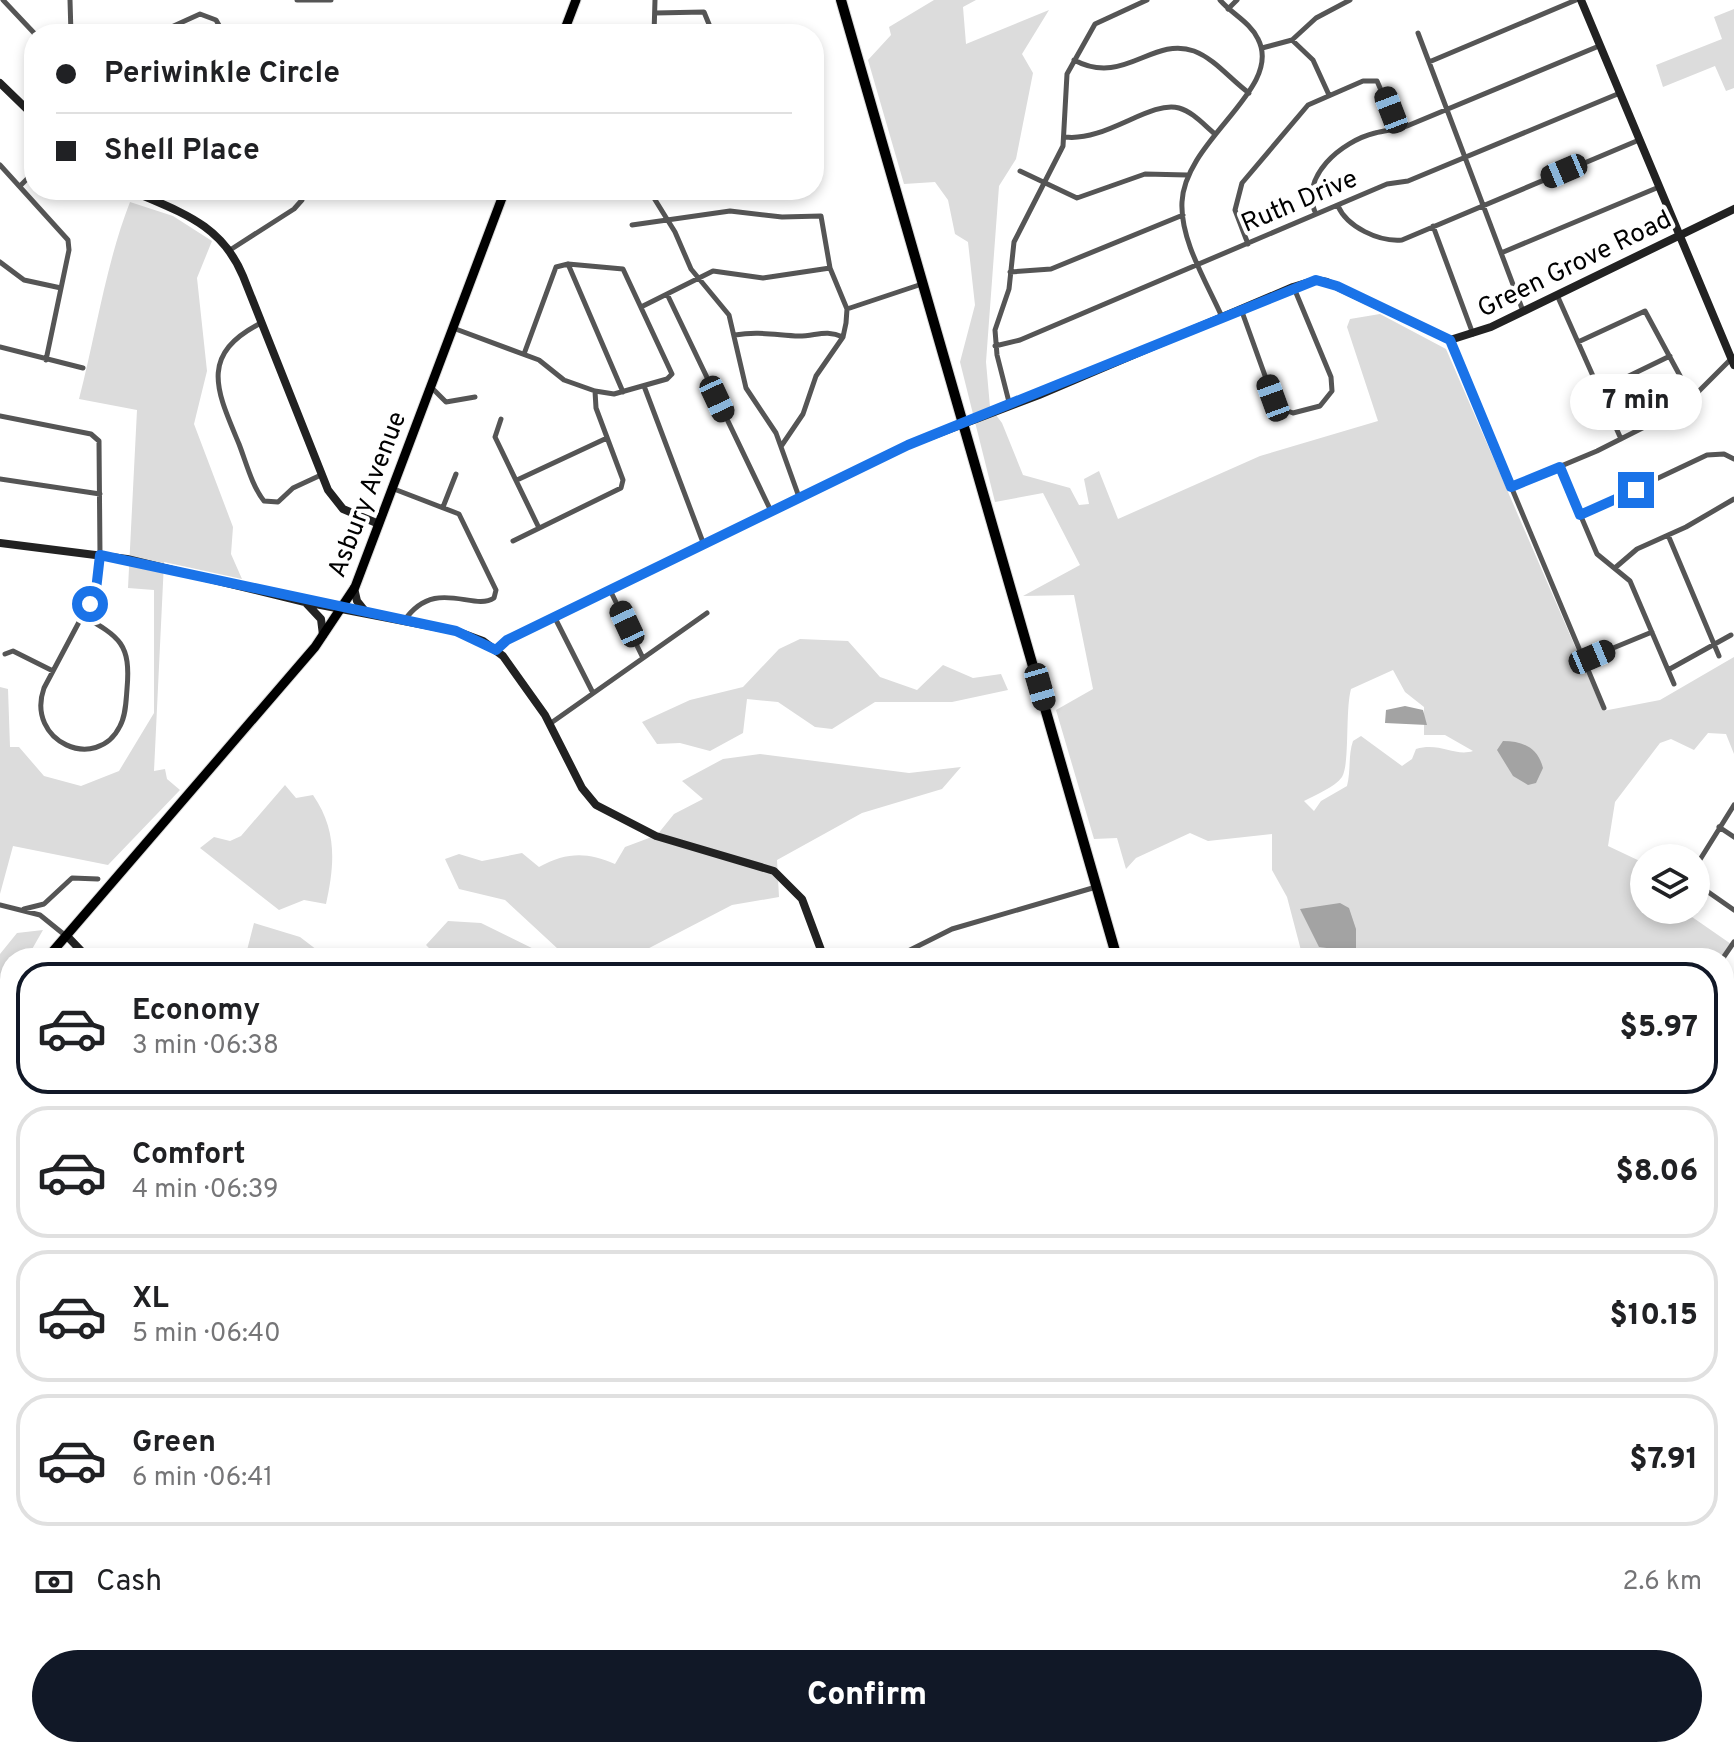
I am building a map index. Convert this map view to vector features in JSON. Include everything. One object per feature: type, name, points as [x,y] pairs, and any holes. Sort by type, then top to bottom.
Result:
[{"type":"highway","points":[[841,0],[1114,948]]},
{"type":"main road","points":[[567,24],[576,0]]},
{"type":"main road","name":"Asbury Avenue","points":[[56,948],[324,637],[343,609],[394,489],[498,200]]},
{"type":"street","points":[[3,0],[26,24]]},
{"type":"street","points":[[70,0],[71,24]]},
{"type":"street","points":[[297,0],[331,0]]},
{"type":"street","points":[[654,24],[655,0]]},
{"type":"street","points":[[1010,406],[995,346],[997,321],[1009,289],[1014,242],[1065,137],[1064,89],[1074,60],[1095,24],[1147,0]]},
{"type":"street","points":[[1220,0],[1251,27],[1262,48],[1261,71],[1249,93],[1198,154],[1187,175],[1183,215],[1199,264],[1222,317]]},
{"type":"street","points":[[1228,9],[1237,0]]},
{"type":"street","points":[[1262,48],[1292,40],[1316,18],[1350,0]]},
{"type":"street","points":[[1429,62],[1578,0],[1733,360],[1682,408],[1621,439],[1511,487]]},
{"type":"street","points":[[655,13],[704,12],[709,24]]},
{"type":"street","points":[[177,24],[205,14],[218,24]]},
{"type":"street","points":[[1418,33],[1523,311]]},
{"type":"street","points":[[1292,40],[1313,60],[1329,95]]},
{"type":"street","points":[[1316,214],[1311,202],[1312,185],[1340,149],[1373,133],[1398,129],[1599,46]]},
{"type":"street","points":[[1074,60],[1106,69],[1125,66],[1168,49],[1191,50],[1249,93]]},
{"type":"street","points":[[1248,244],[1235,210],[1239,187],[1304,108],[1363,81],[1377,81],[1398,129]]},
{"type":"street","points":[[0,83],[24,106]]},
{"type":"street","name":"Ruth Drive","points":[[995,346],[1020,340],[1316,214],[1620,93]]},
{"type":"street","points":[[1065,137],[1092,138],[1170,107],[1187,111],[1215,134]]},
{"type":"street","points":[[1338,205],[1346,220],[1389,240],[1408,239],[1639,140]]},
{"type":"street","points":[[0,165],[24,190]]},
{"type":"street","points":[[1020,171],[1080,198],[1145,174],[1187,175]]},
{"type":"street","points":[[20,186],[24,182]]},
{"type":"street","points":[[1501,253],[1659,187]]},
{"type":"street","points":[[32,200],[68,240],[46,360]]},
{"type":"street","points":[[151,200],[206,227],[230,250],[321,475],[340,507],[379,524]]},
{"type":"street","points":[[230,250],[294,209],[302,200]]},
{"type":"street","points":[[655,200],[699,279],[729,315],[746,388],[782,445],[800,498]]},
{"type":"street","name":"Green Grove Road","points":[[1450,340],[1473,334],[1523,311],[1734,209]]},
{"type":"street","points":[[632,225],[730,211],[782,217],[818,214],[824,225],[830,268],[847,309],[843,337],[823,362],[803,414],[782,445]]},
{"type":"street","points":[[1010,272],[1051,269],[1183,215]]},
{"type":"street","points":[[1433,226],[1473,334]]},
{"type":"street","points":[[0,262],[24,280],[61,288]]},
{"type":"street","points":[[453,328],[543,362],[569,383],[595,391],[614,394],[669,378],[672,374],[625,270],[568,264],[551,273],[524,354]]},
{"type":"street","points":[[568,264],[623,392]]},
{"type":"street","points":[[643,306],[713,271],[763,278],[830,268]]},
{"type":"street","points":[[496,650],[507,640],[800,498],[964,423],[1316,280],[1327,282],[1450,340],[1604,708]]},
{"type":"street","points":[[847,309],[923,284]]},
{"type":"street","points":[[1241,309],[1276,403],[1293,413],[1320,406],[1330,397],[1331,377],[1293,287]]},
{"type":"street","points":[[667,294],[772,512]]},
{"type":"street","points":[[1557,294],[1621,439]]},
{"type":"street","points":[[1578,342],[1645,311],[1692,398]]},
{"type":"street","points":[[261,323],[241,333],[223,353],[217,377],[224,407],[264,501],[278,502],[293,488],[321,475]]},
{"type":"street","points":[[735,335],[764,331],[804,336],[830,331],[843,337]]},
{"type":"street","points":[[0,347],[83,368]]},
{"type":"street","points":[[1600,390],[1670,356]]},
{"type":"street","points":[[644,386],[705,546]]},
{"type":"street","points":[[431,387],[446,402],[475,397]]},
{"type":"street","points":[[513,541],[623,485],[595,405],[595,391]]},
{"type":"street","points":[[0,416],[95,435],[100,443],[100,555],[96,590],[53,671],[40,704],[45,726],[51,735],[69,747],[81,749],[102,744],[112,737],[124,714],[127,658],[115,635],[83,616]]},
{"type":"street","points":[[501,419],[495,437],[539,528]]},
{"type":"street","points":[[517,480],[607,438]]},
{"type":"street","points":[[1580,515],[1707,455],[1724,454],[1734,459]]},
{"type":"street","points":[[1560,467],[1597,554],[1630,581],[1674,684]]},
{"type":"street","points":[[443,507],[456,474]]},
{"type":"street","points":[[0,479],[100,494]]},
{"type":"street","points":[[394,489],[443,507],[463,520],[496,587],[496,595],[486,602],[461,597],[437,599],[411,610],[404,621]]},
{"type":"street","points":[[1616,567],[1637,549],[1734,499]]},
{"type":"street","points":[[1668,535],[1719,656]]},
{"type":"street","points":[[0,543],[149,563],[305,602],[467,634],[496,650],[551,723],[582,788],[601,809],[656,836],[752,862],[784,878],[806,907],[820,948]]},
{"type":"street","points":[[354,588],[357,601],[365,612]]},
{"type":"street","points":[[611,592],[642,656]]},
{"type":"street","points":[[305,602],[321,619],[324,637]]},
{"type":"street","points":[[551,723],[707,613]]},
{"type":"street","points":[[555,618],[593,693]]},
{"type":"street","points":[[1584,660],[1652,632]]},
{"type":"street","points":[[1668,670],[1731,635]]},
{"type":"street","points":[[5,654],[13,651],[53,671]]},
{"type":"street","points":[[1710,844],[1734,805]]},
{"type":"street","points":[[1719,827],[1734,837]]},
{"type":"street","points":[[24,909],[44,904],[72,878],[98,879]]},
{"type":"street","points":[[914,948],[952,929],[1097,887]]},
{"type":"street","points":[[1710,893],[1734,910]]},
{"type":"street","points":[[0,905],[24,909],[45,918],[78,948]]},
{"type":"shaded area","points":[[934,0],[976,0],[963,7],[966,44],[1049,10],[1022,54],[1033,73],[1016,159],[999,186],[986,362],[990,407],[1002,423],[1023,475],[1070,488],[1079,505],[1089,504],[1084,479],[1099,471],[1118,519],[1260,456],[1378,421],[1347,327],[1350,319],[1380,314],[1446,349],[1603,711],[1660,700],[1734,657],[1734,754],[1726,734],[1708,733],[1694,750],[1671,739],[1660,743],[1615,802],[1608,846],[1630,856],[1630,924],[1702,924],[1731,944],[1728,948],[1300,948],[1287,897],[1272,870],[1272,834],[1208,841],[1190,833],[1136,858],[1126,869],[1117,838],[1094,839],[1056,710],[1093,689],[1074,595],[1023,596],[1080,565],[1043,493],[995,502],[960,362],[975,305],[968,242],[955,234],[948,200],[935,182],[904,184],[868,60],[891,35],[889,27]],"holes":[[[1393,670],[1405,692],[1424,707],[1424,735],[1445,735],[1473,751],[1425,747],[1416,749],[1412,759],[1402,766],[1361,736],[1351,746],[1347,786],[1321,801],[1314,811],[1304,801],[1342,777],[1351,689]]]},
{"type":"shaded area","points":[[1734,9],[1734,88],[1726,91],[1715,66],[1663,87],[1656,65],[1722,39],[1714,17]]},
{"type":"shaded area","points":[[130,202],[173,216],[212,241],[197,278],[207,371],[194,424],[233,527],[231,554],[242,579],[164,562],[154,771],[165,769],[167,779],[180,790],[108,865],[13,846],[0,894],[0,687],[8,689],[10,747],[19,747],[44,776],[81,786],[119,771],[154,713],[154,590],[128,588],[137,410],[79,399],[108,274]]},
{"type":"shaded area","points":[[800,639],[848,641],[880,677],[917,690],[943,665],[973,678],[1001,674],[1008,690],[952,702],[875,702],[832,729],[815,727],[778,702],[747,699],[743,733],[710,751],[680,743],[657,744],[642,722],[690,700],[743,687],[779,649]]},
{"type":"shaded area","points":[[1405,706],[1423,710],[1427,725],[1385,723],[1386,710]]},
{"type":"shaded area","points":[[1503,741],[1523,744],[1537,755],[1543,768],[1536,783],[1528,785],[1513,776],[1497,750]]},
{"type":"shaded area","points":[[760,754],[909,773],[961,767],[942,789],[862,813],[777,860],[779,897],[732,905],[649,948],[557,948],[505,900],[459,889],[445,859],[459,854],[482,861],[522,853],[539,867],[577,855],[615,864],[625,847],[657,835],[674,814],[703,799],[682,781],[723,759]]},
{"type":"shaded area","points":[[285,785],[296,798],[313,795],[326,821],[332,861],[326,904],[304,900],[279,910],[200,848],[214,837],[230,841],[241,836]]},
{"type":"shaded area","points":[[1340,903],[1349,908],[1356,929],[1356,948],[1319,947],[1300,909]]},
{"type":"shaded area","points":[[448,921],[481,923],[532,948],[429,948],[426,945]]},
{"type":"shaded area","points":[[254,923],[300,937],[314,948],[248,948]]},
{"type":"shaded area","points":[[43,930],[33,948],[5,948],[17,933]]},
{"type":"route","points":[[90,604],[96,590],[100,555],[149,563],[305,602],[456,631],[473,636],[496,650],[507,640],[651,573],[908,445],[1039,395],[1316,280],[1352,292],[1418,327],[1450,340],[1511,487],[1560,467],[1580,515],[1636,490]]}]
